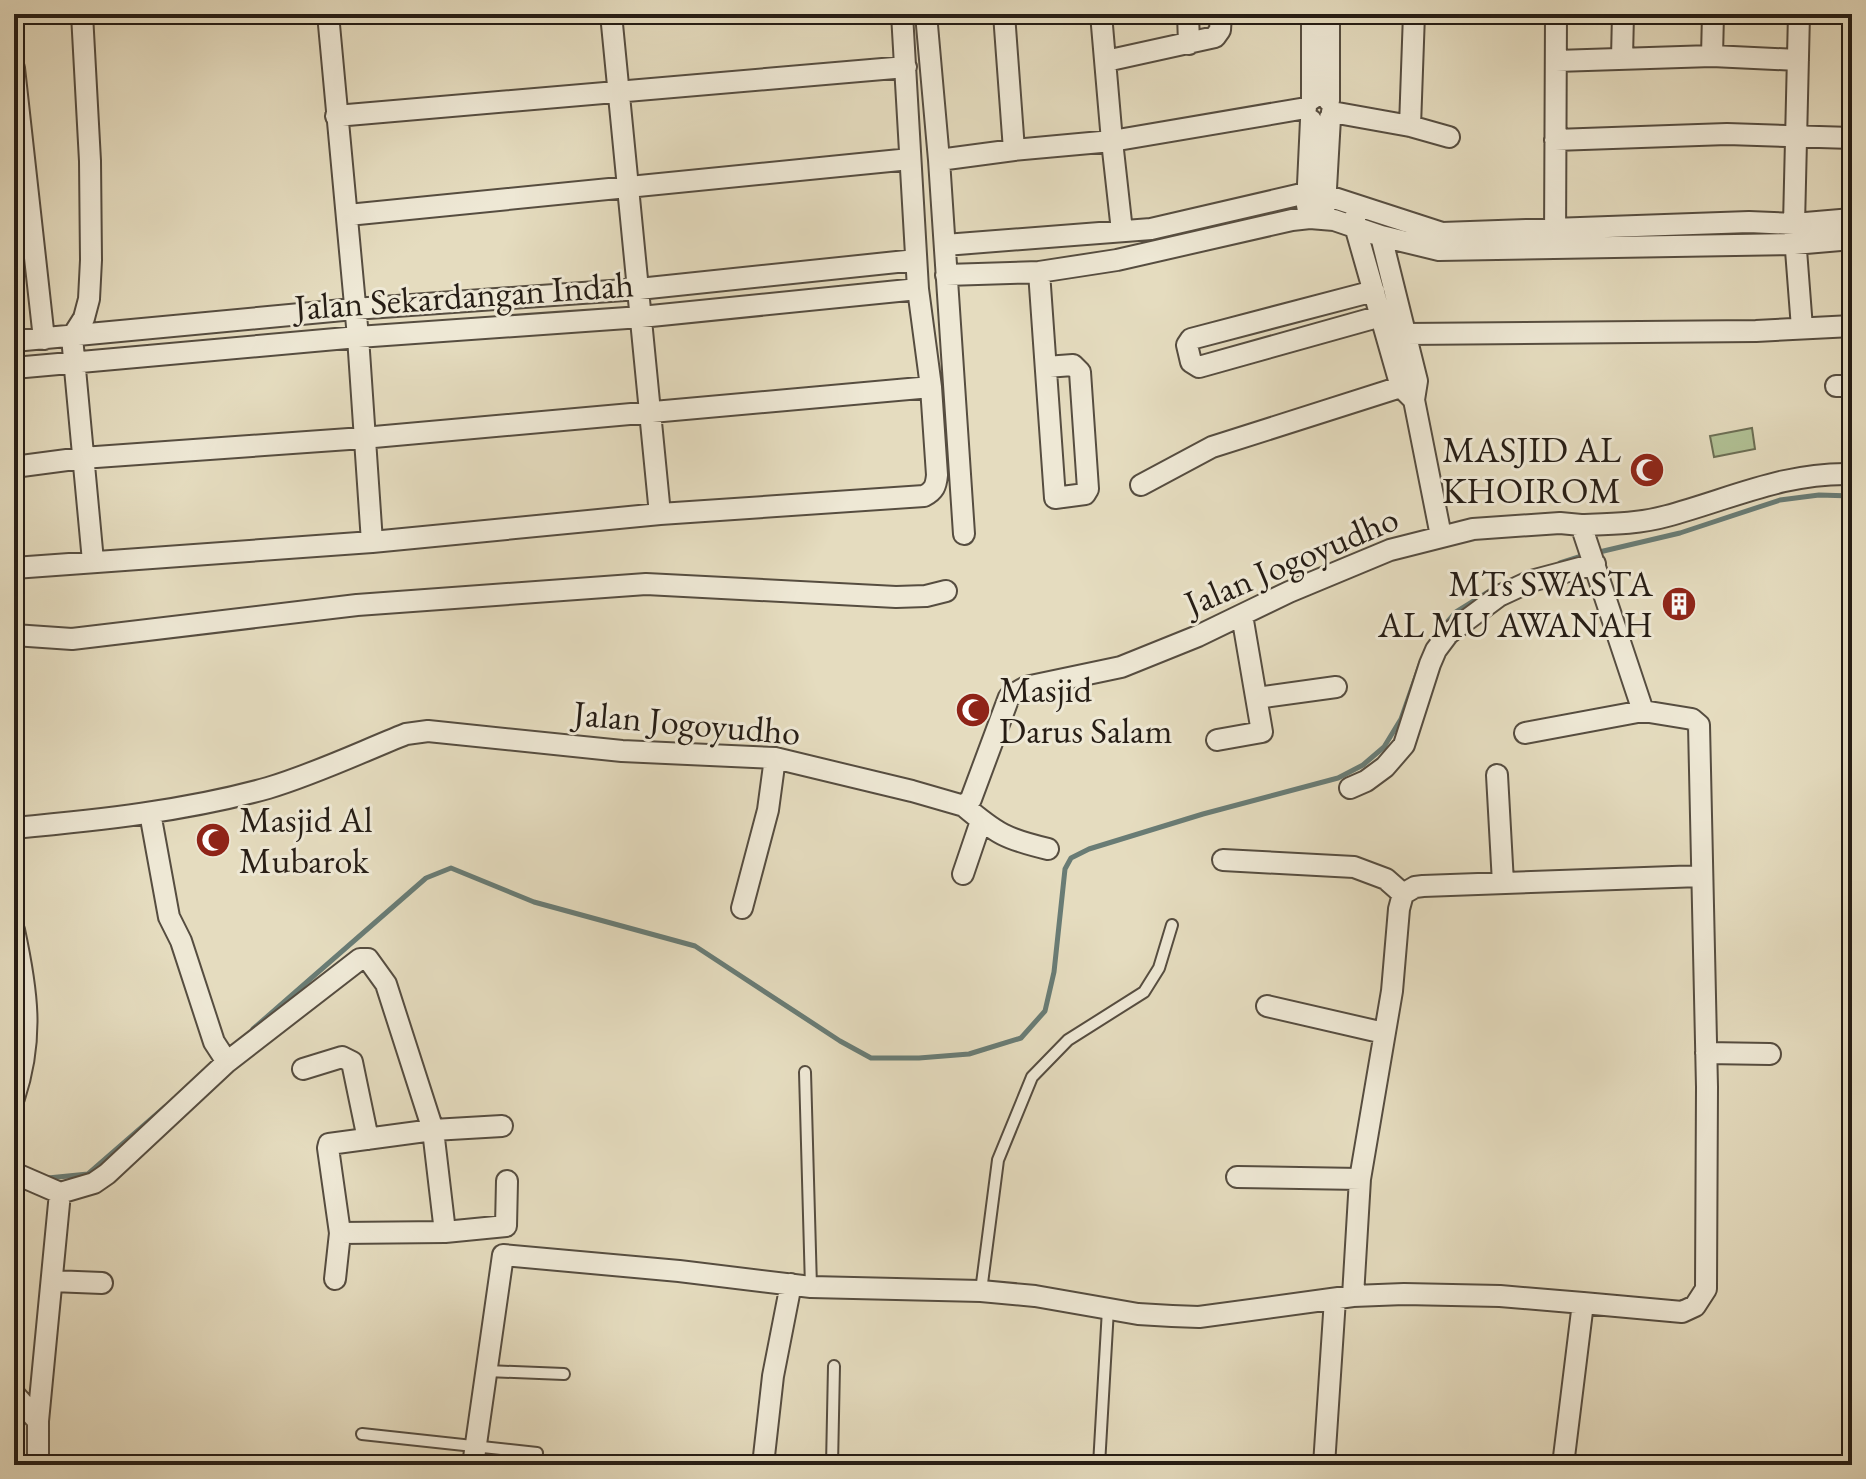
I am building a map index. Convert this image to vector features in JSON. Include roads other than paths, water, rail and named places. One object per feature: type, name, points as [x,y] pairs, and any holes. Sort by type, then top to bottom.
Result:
[{"type":"street","points":[[82,14],[90,161],[91,260],[89,299],[84,318],[72,337],[93,561]]},
{"type":"street","points":[[328,14],[348,215],[372,542]]},
{"type":"street","points":[[611,14],[660,514]]},
{"type":"street","points":[[14,568],[372,542],[660,514],[924,496],[931,492],[937,475],[931,387],[918,289],[902,14]]},
{"type":"street","points":[[926,14],[964,534]]},
{"type":"street","points":[[1004,14],[1014,150]]},
{"type":"street","points":[[1101,14],[1122,231]]},
{"type":"street","points":[[1188,14],[1189,44]]},
{"type":"street","points":[[1106,61],[1219,35],[1221,14]]},
{"type":"street","points":[[1312,14],[1320,110]]},
{"type":"street","points":[[1316,218],[1320,110],[1329,14]]},
{"type":"street","points":[[1410,126],[1414,14]]},
{"type":"street","points":[[1555,250],[1556,14]]},
{"type":"street","points":[[1622,58],[1623,14]]},
{"type":"street","points":[[1712,56],[1713,14]]},
{"type":"street","points":[[1799,14],[1794,234],[1802,328]]},
{"type":"street","points":[[1556,61],[1712,56],[1798,60]]},
{"type":"street","points":[[336,116],[906,67]]},
{"type":"street","points":[[14,68],[44,339]]},
{"type":"street","points":[[939,160],[1112,141],[1320,110],[1410,126],[1449,137]]},
{"type":"street","points":[[1555,140],[1727,134],[1852,138]]},
{"type":"street","points":[[348,215],[910,159]]},
{"type":"street","points":[[945,245],[1151,229],[1316,194],[1442,233],[1749,222],[1794,234],[1852,219]]},
{"type":"street","points":[[1356,205],[1355,226],[1381,316],[1411,389]]},
{"type":"street","points":[[946,275],[1039,272],[1117,260],[1316,218],[1439,250],[1555,250],[1794,234],[1852,239]]},
{"type":"street","points":[[1381,236],[1406,334],[1411,389],[1441,536]]},
{"type":"street","name":"Jalan Sekardangan Indah","points":[[14,341],[354,309],[639,289],[916,260]]},
{"type":"street","points":[[1039,272],[1055,498],[1085,494],[1088,489],[1080,372],[1073,365],[1046,367]]},
{"type":"street","name":"Jalan Sekardangan Indah","points":[[14,368],[358,337],[641,317],[918,289]]},
{"type":"street","points":[[1374,291],[1191,339],[1187,345],[1191,362],[1199,367],[1381,316]]},
{"type":"street","points":[[1406,334],[1756,331],[1852,326]]},
{"type":"street","points":[[14,467],[82,458],[363,438],[931,387]]},
{"type":"street","points":[[1141,485],[1212,447],[1411,389]]},
{"type":"street","points":[[1350,788],[1385,767],[1404,745],[1430,664],[1448,634],[1499,596],[1632,523],[1696,508],[1788,478],[1852,474]]},
{"type":"street","name":"Jalan Jogoyudho","points":[[14,828],[150,813],[270,787],[406,734],[428,731],[622,751],[775,758],[964,806],[971,799],[1009,697],[1026,687],[1121,667],[1390,550],[1441,536],[1511,525],[1589,545]]},
{"type":"street","points":[[1589,545],[1643,711]]},
{"type":"street","points":[[14,635],[72,639],[357,605],[646,584],[896,597],[926,596],[946,591]]},
{"type":"street","points":[[1217,740],[1262,732],[1242,615]]},
{"type":"street","points":[[1257,698],[1336,687]]},
{"type":"street","points":[[503,1255],[801,1286],[981,1291],[1035,1296],[1138,1314],[1199,1317],[1344,1298],[1404,1294],[1500,1296],[1682,1312],[1695,1306],[1706,1289],[1706,1053],[1699,725],[1692,719],[1643,711],[1525,733]]},
{"type":"street","points":[[742,908],[768,810],[775,758]]},
{"type":"street","points":[[1497,775],[1503,883]]},
{"type":"street","points":[[964,806],[993,831],[1014,841],[1048,849]]},
{"type":"street","points":[[150,813],[169,917],[181,941],[214,1042],[227,1062]]},
{"type":"street","points":[[963,874],[981,821]]},
{"type":"street","points":[[1223,860],[1354,867],[1386,879],[1403,894]]},
{"type":"street","points":[[1324,1465],[1360,1179],[1392,991],[1403,894],[1423,886],[1701,876]]},
{"type":"street","points":[[14,930],[27,992],[27,1031],[20,1080],[14,1098]]},
{"type":"street","points":[[14,1173],[60,1193],[94,1183],[227,1062],[360,959],[368,959],[386,984],[433,1130],[445,1232]]},
{"type":"street","points":[[1267,1006],[1384,1033]]},
{"type":"street","points":[[1706,1053],[1770,1054]]},
{"type":"street","points":[[303,1069],[342,1057],[352,1062],[368,1139]]},
{"type":"street","points":[[335,1279],[340,1233],[328,1148],[333,1142],[433,1130],[502,1126]]},
{"type":"street","points":[[1237,1177],[1360,1179]]},
{"type":"street","points":[[475,1455],[503,1255],[507,1181]]},
{"type":"street","points":[[38,1465],[23,1408],[52,1281],[60,1193]]},
{"type":"street","points":[[340,1233],[445,1232],[506,1226]]},
{"type":"street","points":[[52,1281],[102,1283]]},
{"type":"street","points":[[763,1465],[773,1376],[801,1286]]},
{"type":"street","points":[[1563,1465],[1583,1303]]},
{"type":"lane","points":[[981,1291],[998,1160],[1032,1077],[1068,1040],[1144,992],[1159,968],[1172,925]]},
{"type":"lane","points":[[801,1286],[805,1072]]},
{"type":"lane","points":[[1099,1465],[1108,1309]]},
{"type":"lane","points":[[832,1465],[834,1366]]},
{"type":"lane","points":[[487,1371],[564,1374]]},
{"type":"lane","points":[[362,1434],[475,1455],[537,1453]]},
{"type":"waterway","points":[[1595,553],[1680,533],[1780,500],[1819,495],[1852,496]]},
{"type":"waterway","points":[[1560,563],[1585,555]]},
{"type":"waterway","points":[[1443,627],[1456,612],[1498,586]]},
{"type":"waterway","points":[[253,1029],[426,878],[451,868],[534,902],[695,946],[871,1058],[969,1054],[1021,1038],[1045,1011],[1054,972],[1065,869],[1071,858],[1089,849],[1203,814],[1338,778],[1363,765],[1384,747],[1401,719],[1421,662]]},
{"type":"waterway","points":[[48,1178],[88,1174],[165,1107]]},
{"type":"place","name":"MASJID AL KHOIROM","points":[[1647,470]]},
{"type":"place","name":"MTs SWASTA AL MU AWANAH","points":[[1679,604]]},
{"type":"place","name":"Masjid Darus Salam","points":[[973,710]]},
{"type":"place","name":"Masjid Al Mubarok","points":[[213,840]]}]
